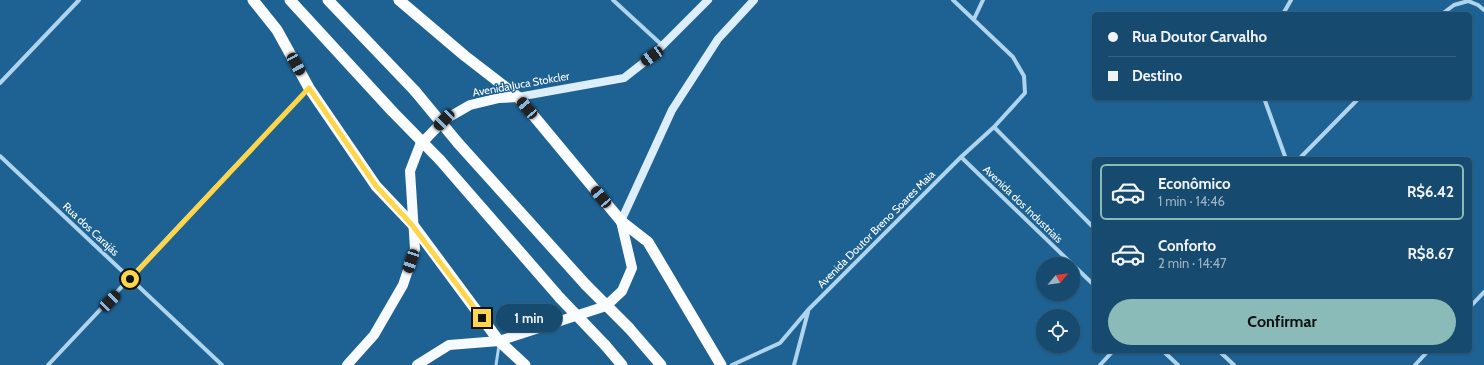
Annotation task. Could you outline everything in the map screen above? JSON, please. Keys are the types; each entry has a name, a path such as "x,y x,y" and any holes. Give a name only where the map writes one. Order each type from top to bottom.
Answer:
{"highway":[{"path":"254,0 277,30 309,88 376,186 412,225 499,341 525,365"},
{"path":"290,0 392,111 440,160 560,298 622,365"},
{"path":"328,0 415,91 458,143 586,285 630,328 662,365"},
{"path":"399,0 465,56 518,97 621,221 648,242 721,365"}],"main road":[{"name":"Avenida Juca Stokcler","path":"353,363 374,335 403,285 415,249 412,225 410,171 420,145 444,120 470,105 499,98 518,97 624,78 663,46 708,0"},
{"path":"417,365 449,345 499,341 606,306 622,291 632,268 621,221 672,110 718,40 754,0"}],"street":[{"path":"0,83 79,0"},
{"path":"613,0 663,46"},
{"path":"953,0 974,19 983,0"},
{"path":"1284,12 1291,0"},
{"path":"1445,12 1454,6 1468,1 1478,5 1484,10"},
{"name":"Avenida Doutor Breno Soares Maia","path":"732,365 780,343 808,310 994,126 1025,93 1024,76 1013,57 974,19"},
{"path":"48,365 309,88"},
{"path":"1265,100 1285,157"},
{"path":"1301,157 1357,100"},
{"path":"994,126 1092,226"},
{"name":"Rua dos Carajás","path":"0,156 222,365"},
{"name":"Avenida dos Industriais","path":"961,157 1066,257"},
{"name":"Avenida dos Industriais","path":"1080,271 1092,283"},
{"path":"1472,305 1484,292"},
{"path":"794,365 808,310"},
{"path":"1100,365 1111,353"},
{"path":"1165,353 1178,365"},
{"path":"1221,353 1234,365"},
{"path":"1415,365 1426,353"}],"lane":[{"path":"496,365 499,341"}],"route":[{"path":"130,279 309,88 376,186 412,225 482,318"}]}
